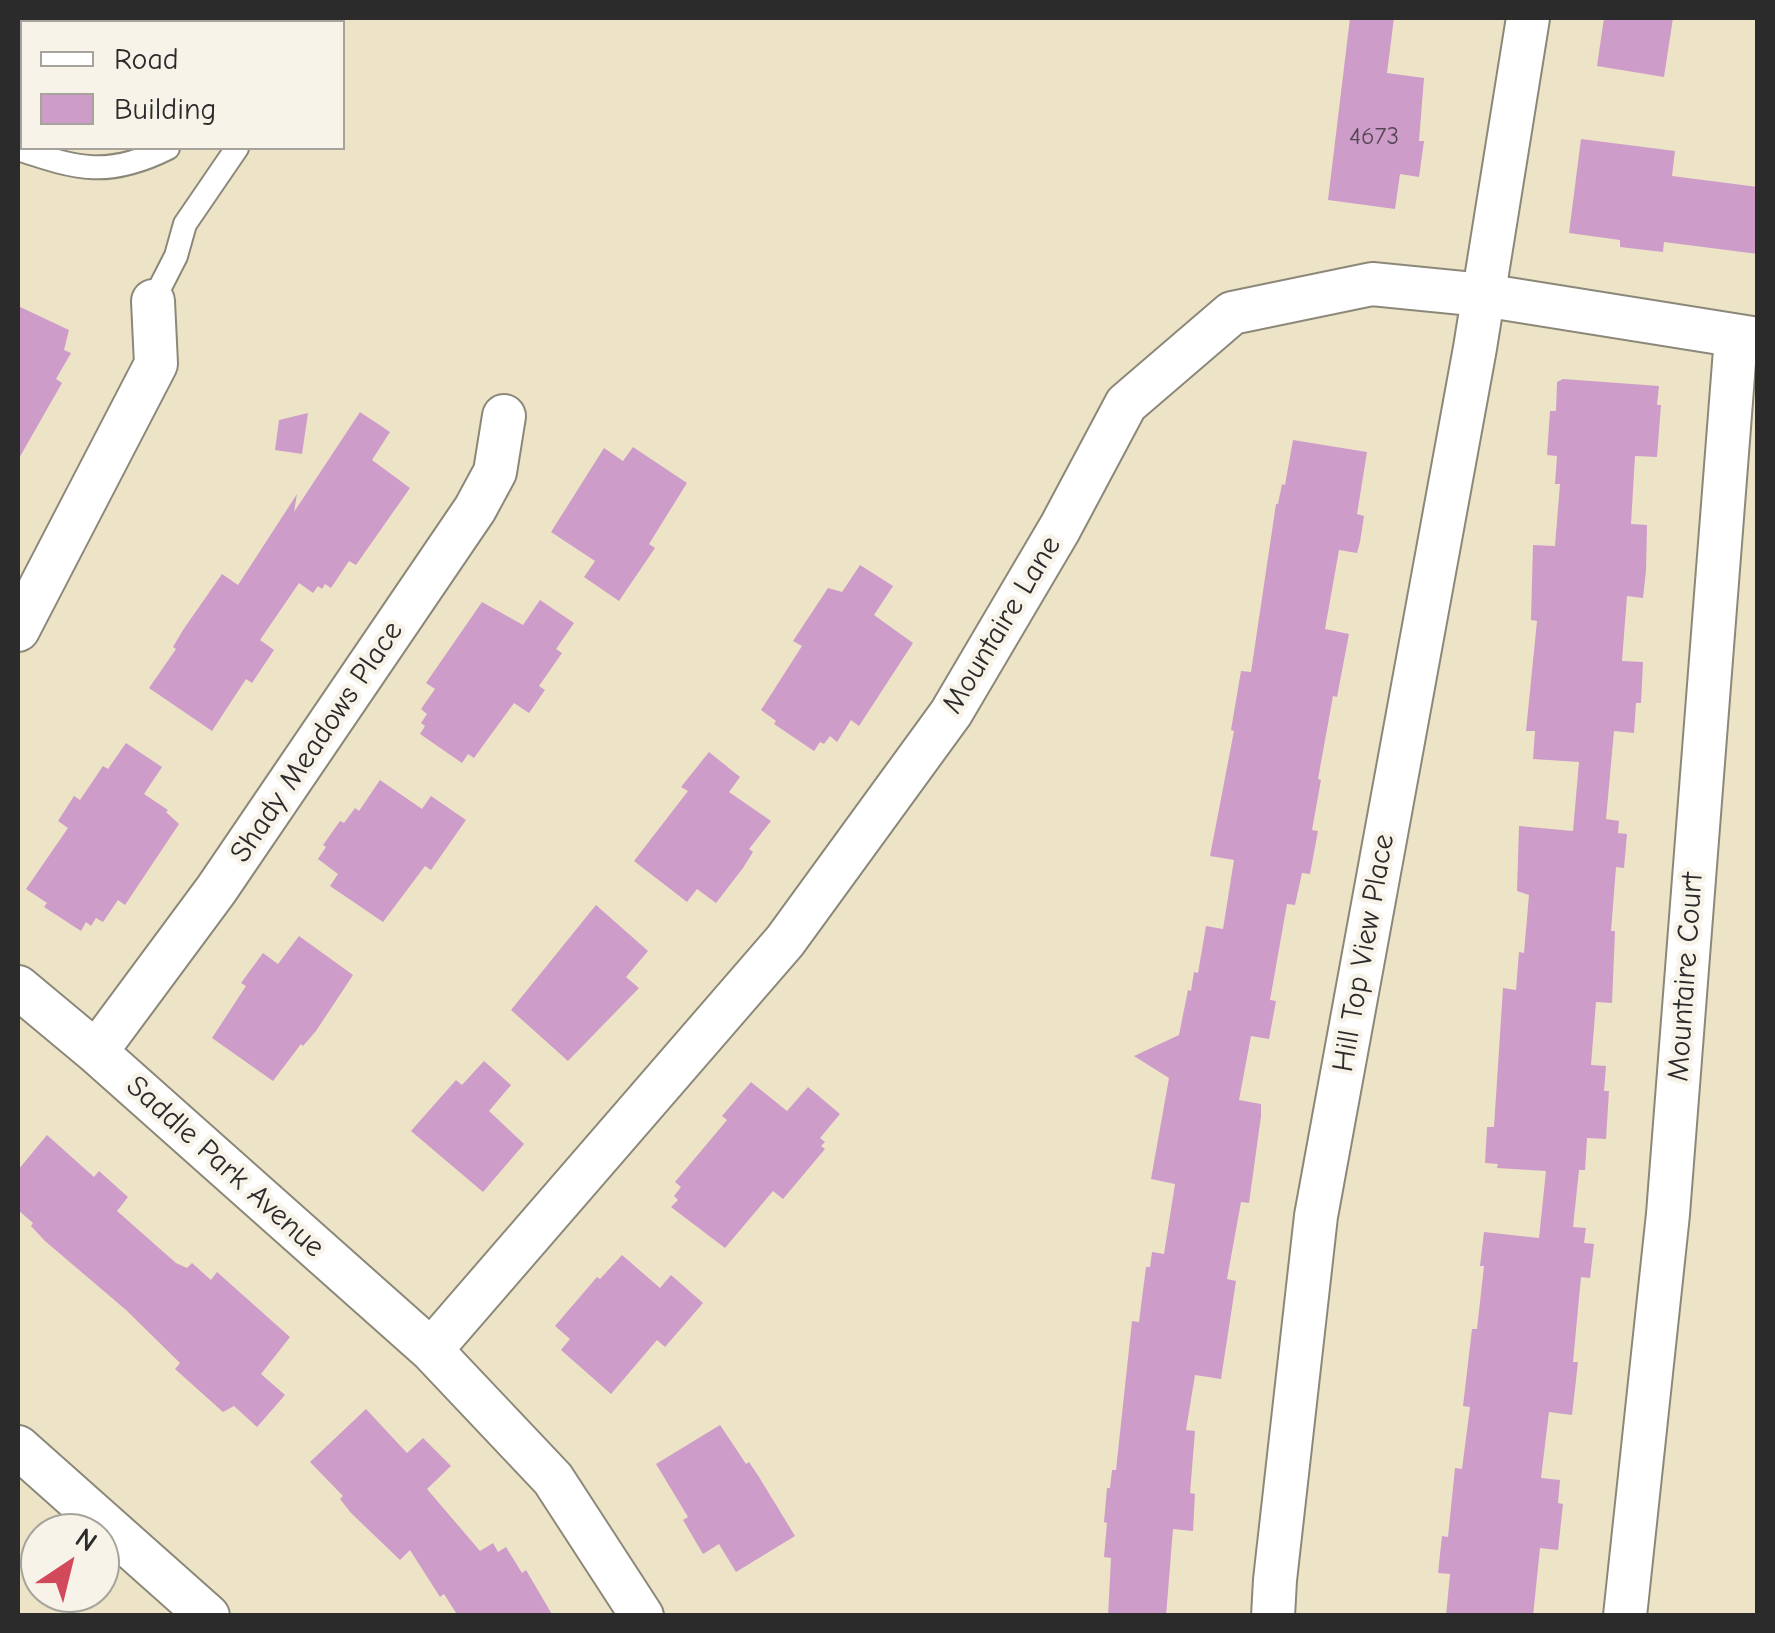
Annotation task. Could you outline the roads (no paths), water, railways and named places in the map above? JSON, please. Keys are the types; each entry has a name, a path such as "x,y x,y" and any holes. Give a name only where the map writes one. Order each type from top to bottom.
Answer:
{"street":[{"name":"Hill Top View Place","path":"1274,1616 1316,1216 1484,295 1528,18"},
{"name":"Mountaire Lane","path":"431,1350 785,940 951,713 1060,528 1126,404 1232,313 1372,284 1484,295 1746,338"},
{"path":"18,630 156,364 153,301"},
{"name":"Mountaire Court","path":"1625,1616 1668,1214 1746,338"},
{"name":"Shady Meadows Place","path":"96,1052 216,890 476,509 495,472 504,416"},
{"name":"Saddle Park Avenue","path":"18,986 431,1350 552,1478 642,1616"},
{"path":"18,1447 208,1616"}],"lane":[{"path":"25,150 96,170 139,163 164,150"},
{"path":"153,301 176,256 185,224 236,150"}]}
